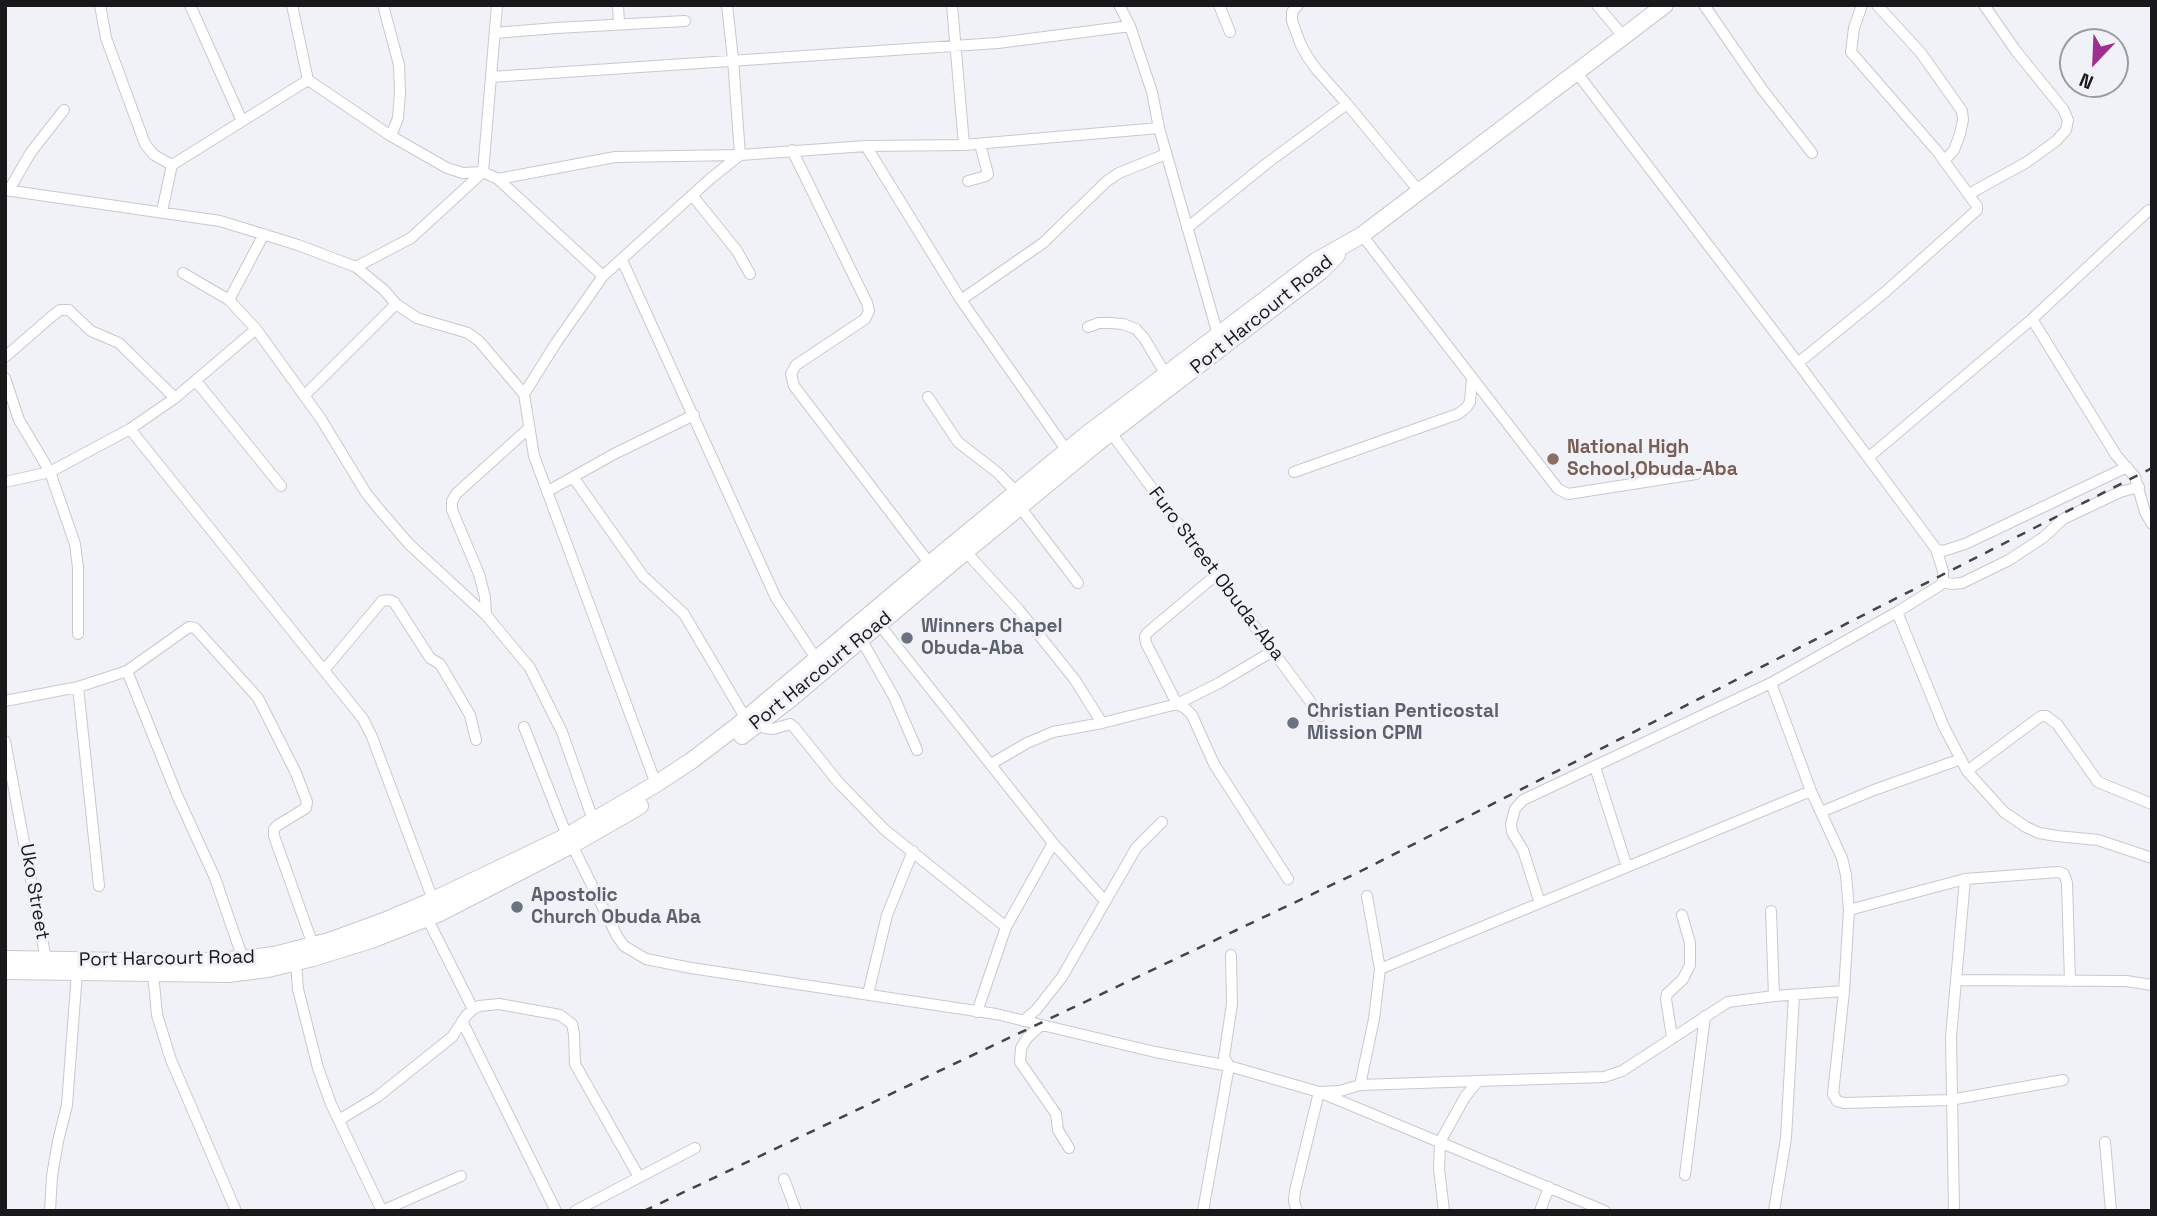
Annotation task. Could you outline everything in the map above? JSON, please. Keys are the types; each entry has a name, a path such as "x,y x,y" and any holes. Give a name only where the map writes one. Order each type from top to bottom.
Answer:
{"highway":[{"path":"1346,246 1665,5"},
{"name":"Port Harcourt Road","path":"5,959 189,962 243,960 313,945 367,928 570,840 593,820 624,809 656,784 753,721 861,639 965,551 1067,451 1316,261 1346,246"},
{"name":"Port Harcourt Road","path":"5,971 228,974 268,970 360,944 427,918 498,884 624,809 696,771 817,660 930,564 1111,433 1321,271 1346,246"}],"street":[{"path":"100,5 106,38 145,144 154,155 172,165"},
{"path":"190,5 242,121"},
{"path":"292,5 309,80 391,136 447,168 463,173 483,172 498,179 603,276"},
{"path":"383,5 399,65 398,118 391,136"},
{"path":"356,267 411,237 483,172 497,5"},
{"path":"618,5 619,24"},
{"path":"727,5 740,155"},
{"path":"952,5 964,145"},
{"path":"1119,5 1130,26 1152,92 1166,154 1218,335"},
{"path":"1219,5 1230,32"},
{"path":"1298,5 1292,12 1292,21 1301,45 1317,70 1419,191"},
{"path":"1597,5 1623,36"},
{"path":"1704,5 1762,89 1812,152"},
{"path":"1798,363 1884,293 1977,210 1969,194 1944,161 1850,52 1862,5"},
{"path":"1877,5 1921,53 1962,111 1964,120 1960,134 1954,150 1944,161"},
{"path":"1969,194 2027,162 2056,141 2066,130 2068,120 1984,5"},
{"path":"495,33 685,21"},
{"path":"491,77 998,43 1130,26"},
{"path":"1577,73 1936,549 1943,571 1943,582"},
{"path":"162,211 172,165 309,80"},
{"path":"1187,228 1266,163 1347,104"},
{"path":"64,110 31,152 7,190 162,211 220,221 264,234 356,267 384,290 396,304 425,322 474,336 524,394 534,456 656,784"},
{"path":"498,179 615,157 740,155 866,146 964,145 1159,128"},
{"path":"968,181 988,174 980,144"},
{"path":"866,146 961,300 1067,451"},
{"path":"792,150 869,311 865,319 796,365 791,374 794,386 930,564"},
{"path":"961,300 1043,243 1107,181 1119,173 1166,154"},
{"path":"524,394 603,276 740,155"},
{"path":"692,195 737,251 750,274"},
{"path":"1869,457 2032,319 2149,210"},
{"path":"229,300 264,234"},
{"path":"1362,235 1558,489 1567,494 1696,474"},
{"path":"622,260 776,598 817,660"},
{"path":"183,273 229,300 256,329 378,508 418,553 486,615 530,668 562,732 593,820"},
{"path":"304,396 396,304"},
{"path":"5,357 60,310 69,310 90,331 119,343 175,398"},
{"path":"2032,319 2116,455 2135,477 2144,512 2152,524"},
{"path":"1088,327 1110,323 1136,329 1166,375"},
{"path":"5,482 50,472 130,429 175,398 256,329"},
{"path":"5,378 19,420 50,472 75,544 78,568 78,634"},
{"path":"1294,472 1458,414 1470,402 1472,378"},
{"path":"196,380 281,486"},
{"path":"928,397 958,442 998,473 1078,583"},
{"path":"548,491 614,454 694,415"},
{"path":"486,615 479,574 452,510 452,501 457,493 528,428"},
{"path":"130,429 352,704 372,737 433,900"},
{"name":"Furo Street Obuda-Aba","path":"1111,433 1321,716"},
{"path":"1936,549 1942,551 1965,544 2127,467"},
{"path":"573,477 643,576 684,614 753,721 765,728 790,724 794,727 839,783 885,830 1006,927"},
{"path":"1540,903 1523,850 1512,832 1515,809 1523,800 1770,683 1897,612 1943,582 1962,583 2009,560 2044,537 2063,519 2120,492 2139,487"},
{"path":"965,551 1019,610 1075,680 1102,723"},
{"path":"1216,575 1145,637 1177,704 1192,715 1214,764 1287,879"},
{"path":"325,669 382,601 394,602 430,658 440,664 470,715 476,740"},
{"path":"1897,612 1944,727 1967,771 2004,812 2039,833 2098,840 2152,858"},
{"path":"879,624 1054,843 1105,901"},
{"path":"5,701 78,687 127,671 189,627 198,630 258,698 296,773 307,802 306,808 274,829 274,836 313,945"},
{"path":"861,639 894,697 917,750"},
{"path":"990,764 1046,734 1177,704 1273,652"},
{"path":"127,671 177,795 215,878 243,960"},
{"path":"1770,683 1811,791 1842,858 1846,875 1849,910 1833,1094 1837,1101 1950,1100 2063,1080"},
{"path":"78,687 99,886"},
{"path":"1967,771 2040,716 2046,716 2057,724 2098,782 2152,804"},
{"path":"524,727 570,840 617,936 624,946 646,959 977,1012 1229,1066 1319,1092 1605,1211"},
{"name":"Uko Street","path":"5,741 46,960"},
{"path":"1822,812 1961,759"},
{"path":"1595,767 1628,867"},
{"path":"1380,969 1811,791"},
{"path":"1023,1021 1036,1010 1062,977 1136,848 1162,822"},
{"path":"977,1012 1006,927 1054,843"},
{"path":"868,994 887,915 913,852"},
{"path":"1849,910 1965,879 2059,872 2064,874 2067,883 2070,981"},
{"path":"1954,1211 1951,1037 1965,879"},
{"path":"1360,1085 1374,1019 1380,969 1367,896"},
{"path":"1771,911 1774,996"},
{"path":"1672,1037 1667,994 1683,979 1690,965 1690,943 1682,915"},
{"path":"427,918 473,1009"},
{"path":"1203,1211 1229,1066 1224,1057 1232,1004 1231,955"},
{"path":"296,963 299,989 318,1068 382,1211 461,1176"},
{"path":"50,1211 52,1176 67,1105 76,972"},
{"path":"153,973 157,1015 171,1060 236,1211"},
{"path":"1956,980 2126,981 2152,985"},
{"path":"1319,1092 1360,1085 1604,1077 1622,1071 1728,1002 1844,991"},
{"path":"1774,1211 1786,1138 1794,995"},
{"path":"339,1120 377,1097 452,1037 462,1021 479,1006 499,1004 560,1015 572,1024 575,1064 639,1177"},
{"path":"1685,1175 1705,1016"},
{"path":"462,1021 556,1211"},
{"path":"1041,1025 1021,1048 1020,1062 1056,1115 1058,1130 1069,1148"},
{"path":"1444,1211 1439,1169 1440,1142 1465,1097 1478,1081"},
{"path":"1297,1211 1295,1191 1319,1092"},
{"path":"2105,1142 2111,1211"},
{"path":"575,1211 695,1148"},
{"path":"784,1180 796,1211"},
{"path":"1540,1211 1549,1187"}],"railway":[{"path":"644,1211 1361,871 2152,468"}],"place":[{"name":"National High School,Obuda-Aba","path":"1553,459"},
{"name":"Winners Chapel Obuda-Aba","path":"907,638"},
{"name":"Christian Penticostal Mission CPM","path":"1293,723"},
{"name":"Apostolic Church Obuda Aba","path":"517,907"}]}
